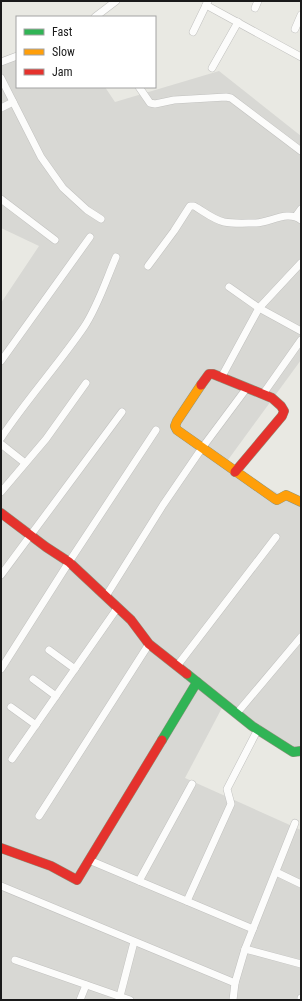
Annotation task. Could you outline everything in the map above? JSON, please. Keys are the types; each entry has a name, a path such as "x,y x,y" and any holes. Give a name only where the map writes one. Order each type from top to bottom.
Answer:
{"street":[{"path":"96,16 116,1"},
{"path":"193,32 207,3 301,57"},
{"path":"295,29 301,15"},
{"path":"212,68 238,22"},
{"path":"1,62 16,56"},
{"path":"1,78 41,157 63,188 87,210 100,219"},
{"path":"140,88 150,103 155,104 174,100 226,96 231,98 301,151"},
{"path":"1,108 13,102"},
{"path":"1,199 55,240"},
{"path":"148,266 174,231 190,206 194,206 226,223 256,223 290,216 298,218 301,209"},
{"path":"1,361 90,237"},
{"path":"1,438 17,414 84,326 116,257"},
{"path":"221,378 259,308 301,264"},
{"path":"229,287 259,308 301,331"},
{"path":"263,394 301,340"},
{"path":"235,472 282,416 284,411 281,406 263,394 246,389 213,374 209,374 206,376 177,421 175,426 177,430 235,472 275,499 277,500 283,494 286,494 301,502"},
{"path":"1,492 46,439 86,383"},
{"path":"106,596 202,448 246,389"},
{"path":"1,575 122,412"},
{"path":"1,669 156,430"},
{"path":"1,444 25,463"},
{"path":"1,513 69,562 131,620 149,644 238,713 252,726 293,752 301,751"},
{"path":"177,666 276,537"},
{"path":"12,759 118,608"},
{"path":"238,713 301,637"},
{"path":"39,816 149,644"},
{"path":"49,650 75,669"},
{"path":"32,679 56,696"},
{"path":"1,848 51,866 77,880 197,682"},
{"path":"11,706 36,725"},
{"path":"187,901 231,804 227,789 258,729"},
{"path":"139,881 192,784"},
{"path":"233,1000 235,983 245,949 295,822"},
{"path":"89,860 253,929"},
{"path":"276,872 301,884"},
{"path":"1,886 235,983"},
{"path":"119,998 134,942"},
{"path":"245,949 301,964"},
{"path":"15,960 119,998 130,1000"},
{"path":"80,1000 86,985"}],"shaded area":[{"path":"16,59 16,88 106,88 115,102 219,71 301,136 301,360 225,464 301,506 301,747 298,752 224,704 185,778 301,830 301,1000 1,1000 1,303 39,246 1,228 1,62"}],"traffic: fast":[{"path":"187,674 252,726 293,752 301,751"},
{"path":"162,740 197,682"}],"traffic: slow":[{"path":"201,385 177,421 175,426 177,430 275,499 277,500 286,495 301,502"}],"traffic: jam":[{"path":"201,385 209,374 213,374 272,398 284,411 282,416 235,472"},
{"path":"1,513 46,547 69,562 131,620 149,644 187,674"},
{"path":"1,848 51,866 77,880 162,740"}]}
